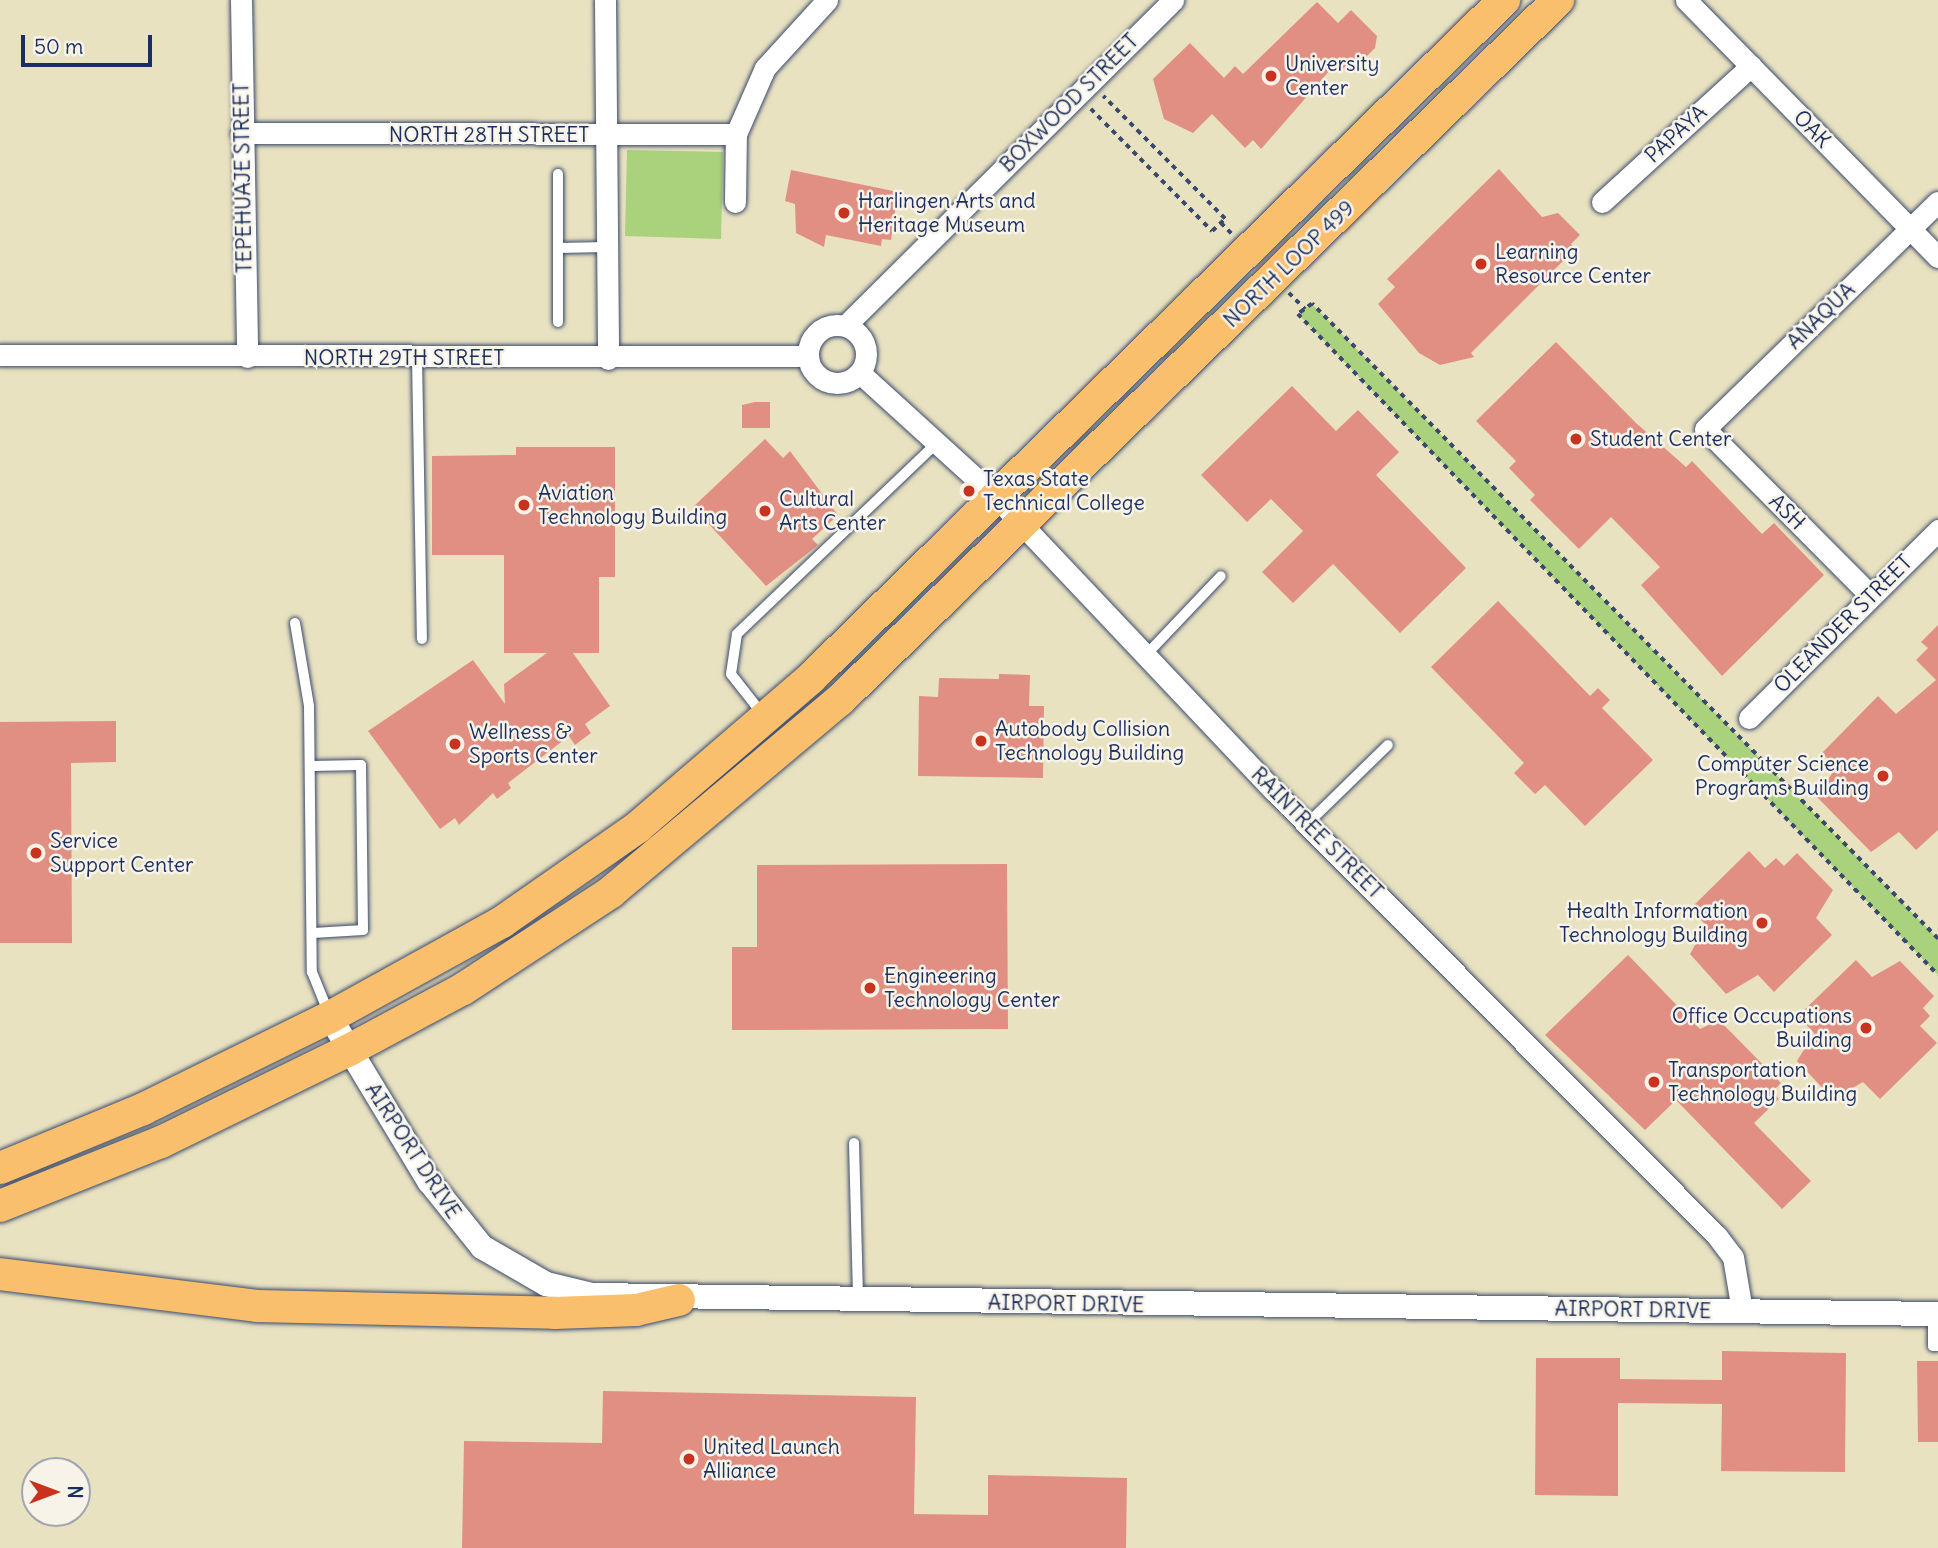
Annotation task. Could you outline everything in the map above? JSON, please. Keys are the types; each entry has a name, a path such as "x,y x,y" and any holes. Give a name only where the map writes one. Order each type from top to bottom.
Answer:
{"main road":[{"name":"NORTH LOOP 499","path":"0,1168 143,1109 330,1017 502,922 638,827 766,718 1504,0"},
{"name":"NORTH LOOP 499","path":"0,1206 161,1142 349,1050 463,989 611,892 712,814 840,700 1558,0"},
{"path":"0,1273 257,1306 555,1313 636,1310 679,1300"}],"street":[{"name":"TEPEHUAJE STREET","path":"241,0 241,133 247,357"},
{"path":"605,0 604,136 608,359"},
{"path":"735,202 736,134 773,54 827,0"},
{"name":"BOXWOOD STREET","path":"846,325 1172,0"},
{"name":"OAK","path":"1686,0 1938,257"},
{"name":"PAPAYA","path":"1602,202 1751,66"},
{"name":"NORTH 28TH STREET","path":"241,133 604,136 736,134"},
{"name":"ANAQUA","path":"1705,429 1938,202"},
{"path":"846,325 865,345 860,373 835,384 811,370 807,356 818,330 846,325"},
{"name":"NORTH 29TH STREET","path":"0,355 608,359 807,356"},
{"name":"RAINTREE STREET","path":"860,373 995,496 1018,525 1307,824 1717,1236 1732,1257 1742,1311"},
{"name":"ASH","path":"1705,429 1870,595"},
{"name":"OLEANDER STREET","path":"1749,718 1938,530"},
{"name":"AIRPORT DRIVE","path":"330,1017 429,1181 482,1247 546,1284 592,1295 679,1300 1935,1314"}],"lane":[{"path":"558,174 558,322"},
{"path":"558,248 606,247"},
{"path":"417,358 422,639"},
{"path":"766,718 731,674 737,634 937,443"},
{"path":"1145,656 1221,576"},
{"path":"295,623 310,766 312,972 330,1017"},
{"path":"1307,824 1388,744"},
{"path":"310,766 361,765 363,930 313,933"},
{"path":"854,1143 858,1301"},
{"path":"1935,1314 1933,1346 1938,1346"}],"path":[{"path":"1084,88 1225,219 1212,231 1084,88"},
{"path":"1938,939 1312,304 1298,314 1938,975"}],"green space":[{"path":"627,150 723,152 721,239 625,236"},
{"path":"1312,304 1938,939 1938,975 1298,314"}],"building":[{"name":"University Center","path":"1317,2 1338,23 1351,10 1377,36 1375,48 1355,68 1345,70 1337,62 1261,149 1253,140 1245,148 1212,114 1193,133 1164,119 1153,79 1190,43 1224,78 1235,66 1243,74"},
{"name":"Learning Resource Center","path":"1499,169 1542,217 1558,213 1580,235 1571,244 1575,249 1471,353 1474,357 1440,365 1419,353 1378,304 1395,287 1387,279"},
{"name":"Harlingen Arts and Heritage Museum","path":"791,170 898,192 891,240 882,239 881,246 826,235 824,247 796,233 795,204 785,201"},
{"path":"1556,342 1636,423 1686,467 1692,461 1762,534 1774,523 1824,575 1722,676 1641,585 1660,567 1611,517 1579,549 1530,500 1535,495 1509,468 1516,461 1476,421"},
{"path":"1292,386 1336,431 1358,410 1399,452 1376,475 1466,568 1400,633 1333,564 1293,603 1262,572 1303,531 1271,499 1247,522 1201,475"},
{"name":"Cultural Arts Center","path":"770,402 770,428 742,428 742,405"},
{"name":"Cultural Arts Center","path":"765,439 783,458 790,451 838,515 812,539 818,545 766,586 693,507"},
{"path":"516,447 615,447 615,577 599,577 599,653 573,653 610,706 585,724 591,733 575,745 569,736 508,783 511,788 497,799 493,793 459,825 455,818 440,829 368,731 473,660 505,704 504,684 547,653 504,653 504,555 432,555 432,456 516,455"},
{"path":"1498,601 1590,696 1598,688 1610,700 1602,708 1653,760 1585,826 1545,785 1535,794 1514,773 1524,763 1431,667"},
{"name":"Computer Science Programs Building","path":"1938,625 1938,830 1916,850 1899,832 1871,852 1817,797 1836,767 1822,753 1878,696 1896,714 1936,680 1916,660 1928,648 1921,642"},
{"name":"Autobody Collision Technology Building","path":"999,674 1030,675 1029,706 1044,706 1043,778 918,776 919,696 938,697 939,678 999,679"},
{"name":"Service Support Center","path":"116,721 116,762 71,763 72,943 0,943 0,722"},
{"name":"Health Information Technology Building","path":"1749,851 1765,868 1776,858 1784,866 1797,853 1833,890 1816,918 1832,935 1774,992 1758,975 1726,994 1690,954 1706,925 1690,909"},
{"name":"Engineering Technology Center","path":"1007,864 1008,1029 732,1030 732,947 757,947 757,865"},
{"name":"Transportation Technology Building","path":"1628,955 1700,1029 1719,1020 1781,1083 1772,1092 1779,1099 1754,1123 1811,1181 1782,1209 1676,1100 1645,1130 1545,1035"},
{"name":"Office Occupations Building","path":"1856,960 1872,977 1900,961 1934,996 1923,1008 1930,1016 1920,1026 1937,1043 1880,1099 1863,1082 1833,1099 1797,1061 1814,1033 1798,1016"},
{"path":"1722,1351 1846,1353 1845,1472 1721,1471 1722,1404 1618,1403 1618,1496 1535,1495 1536,1358 1620,1358 1620,1379 1722,1380"},
{"path":"1917,1361 1938,1361 1938,1442 1918,1442"},
{"name":"United Launch Alliance","path":"603,1391 916,1397 914,1514 988,1515 988,1475 1127,1478 1126,1548 462,1548 464,1441 602,1443"}],"place":[{"name":"University Center","path":"1271,76"},
{"name":"Harlingen Arts and Heritage Museum","path":"844,213"},
{"name":"Learning Resource Center","path":"1481,264"},
{"name":"Student Center","path":"1576,439"},
{"name":"Texas State Technical College","path":"969,491"},
{"name":"Aviation Technology Building","path":"524,505"},
{"name":"Cultural Arts Center","path":"765,511"},
{"name":"Autobody Collision Technology Building","path":"981,741"},
{"name":"Wellness & Sports Center","path":"455,744"},
{"name":"Computer Science Programs Building","path":"1883,776"},
{"name":"Service Support Center","path":"36,853"},
{"name":"Health Information Technology Building","path":"1762,923"},
{"name":"Engineering Technology Center","path":"870,988"},
{"name":"Office Occupations Building","path":"1866,1028"},
{"name":"Transportation Technology Building","path":"1654,1082"},
{"name":"United Launch Alliance","path":"689,1459"}]}
